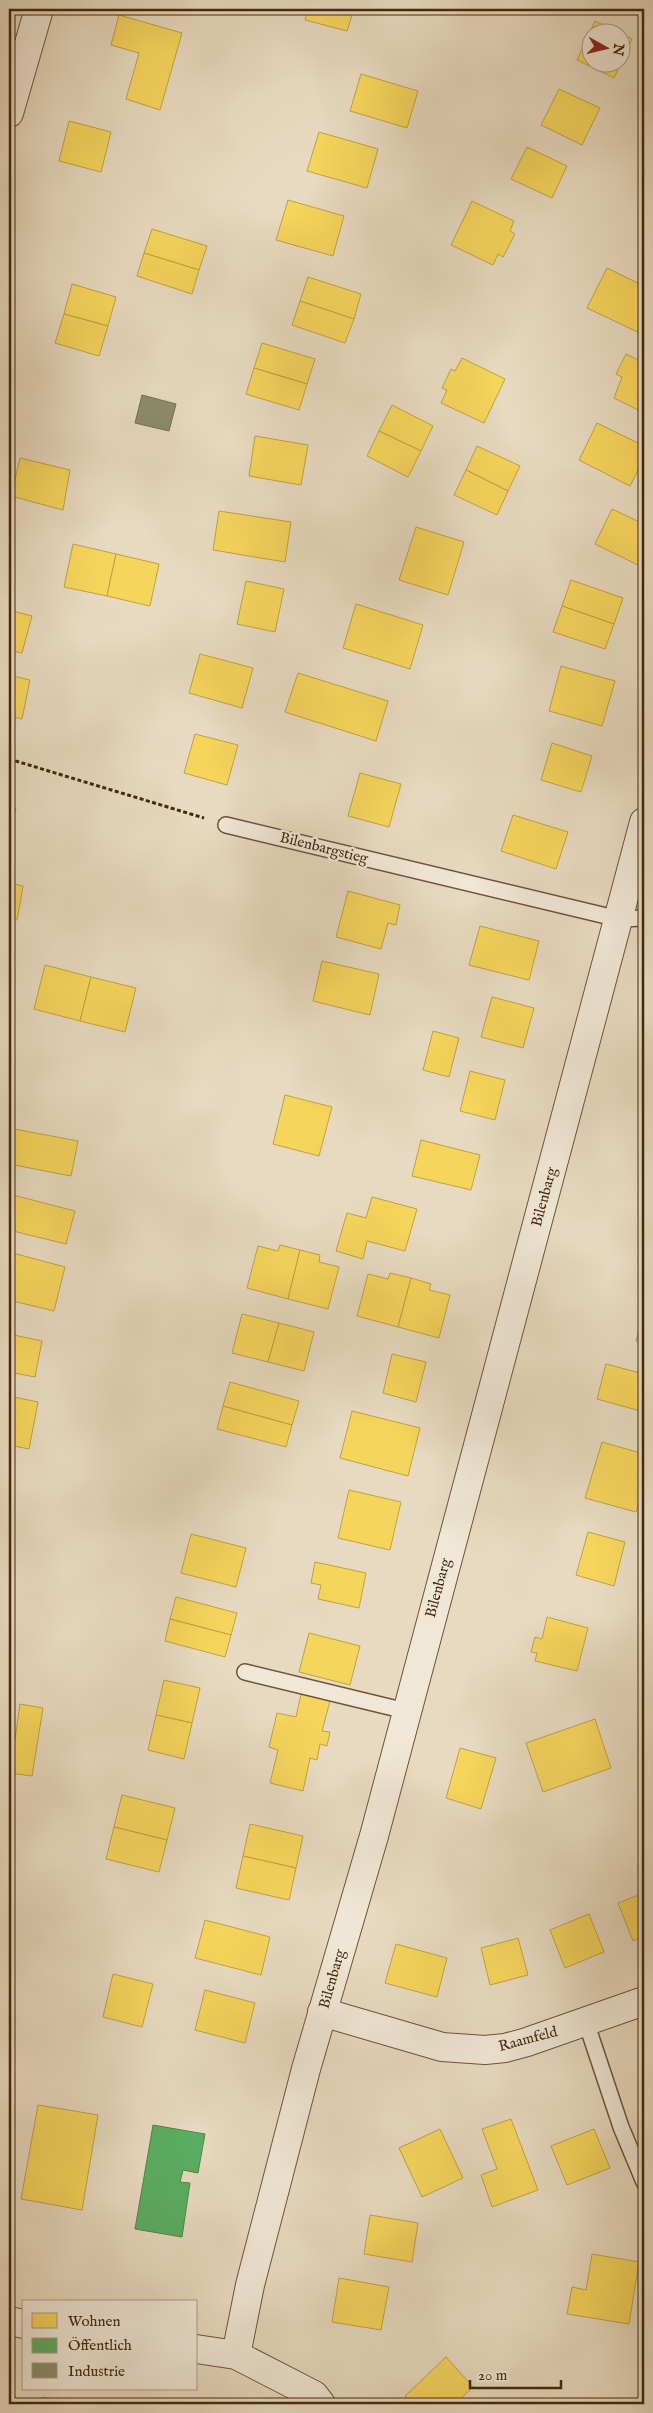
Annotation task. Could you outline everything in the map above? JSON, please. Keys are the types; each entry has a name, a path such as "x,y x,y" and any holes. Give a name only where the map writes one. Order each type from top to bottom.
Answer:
{"street":[{"path":"9,113 38,9"},
{"name":"Bilenbarg","path":"236,2355 250,2285 322,2012 374,1836 406,1711 632,918 644,822"},
{"name":"Raamfeld","path":"322,2012 414,2040 464,2050 505,2048 644,2001"},
{"path":"9,2322 22,2324"},
{"path":"198,2349 236,2355 314,2394 321,2404"}],"lane":[{"name":"Bilenbargstieg","path":"226,825 632,918"},
{"path":"246,1672 406,1711"},
{"path":"586,2022 621,2127 644,2182"}],"path":[{"path":"9,759 226,825"}],"building: Wohnen":[{"path":"308,9 354,9 347,31 305,20"},
{"path":"119,15 182,33 160,110 126,99 139,53 111,45"},
{"path":"602,72 617,72 614,78"},
{"path":"361,74 418,91 407,128 350,111"},
{"path":"559,89 600,108 582,145 541,125"},
{"path":"69,121 111,132 101,172 59,161"},
{"path":"319,132 378,149 367,188 307,171"},
{"path":"527,147 567,166 552,198 511,179"},
{"path":"288,200 344,216 333,256 276,240"},
{"path":"472,201 514,221 510,231 515,234 503,257 498,254 493,265 451,245"},
{"path":"152,229 207,246 199,270 144,253"},
{"path":"144,253 199,270 192,294 137,276"},
{"path":"607,268 644,286 644,335 587,308"},
{"path":"308,277 361,294 354,319 300,301"},
{"path":"72,284 116,297 108,326 64,314"},
{"path":"300,301 354,319 345,343 292,325"},
{"path":"64,314 108,326 99,356 55,343"},
{"path":"262,343 315,359 307,384 254,368"},
{"path":"626,354 644,363 644,413 614,398 622,377 616,374"},
{"path":"462,358 505,379 484,423 441,403 447,390 442,388 451,369 455,371"},
{"path":"254,368 307,384 299,410 246,394"},
{"path":"392,405 433,426 421,451 379,431"},
{"path":"597,423 644,446 644,458 630,486 579,460"},
{"path":"379,431 421,451 408,477 367,456"},
{"path":"255,436 308,445 301,485 249,476"},
{"path":"477,446 520,466 508,491 466,470"},
{"path":"20,458 70,470 63,510 11,496"},
{"path":"466,470 508,491 497,515 454,495"},
{"path":"612,509 644,524 644,568 595,544"},
{"path":"219,511 291,522 285,562 213,550"},
{"path":"416,527 464,542 448,595 399,580"},
{"path":"9,528 14,529 9,556"},
{"path":"73,544 116,554 107,596 64,587"},
{"path":"116,554 159,564 150,606 107,596"},
{"path":"571,580 623,598 614,624 562,606"},
{"path":"246,581 284,589 275,632 237,624"},
{"path":"356,604 423,625 410,669 343,648"},
{"path":"562,606 614,624 605,649 553,632"},
{"path":"9,610 32,616 22,653 9,650"},
{"path":"200,654 253,668 242,708 189,693"},
{"path":"561,666 615,681 602,726 549,711"},
{"path":"298,673 388,701 376,741 285,712"},
{"path":"9,675 30,680 22,719 9,716"},
{"path":"195,734 238,745 227,785 184,773"},
{"path":"552,743 592,756 581,792 541,780"},
{"path":"360,773 401,784 389,827 348,816"},
{"path":"9,806 16,808 10,830 9,830"},
{"path":"513,815 568,832 556,869 501,851"},
{"path":"9,883 23,886 17,920 9,919"},
{"path":"348,891 400,905 396,925 388,923 381,949 336,937"},
{"path":"480,926 539,941 529,980 469,965"},
{"path":"322,961 379,974 370,1015 313,1001"},
{"path":"45,965 91,977 80,1021 34,1009"},
{"path":"91,977 136,988 125,1032 80,1021"},
{"path":"492,997 534,1008 523,1048 481,1037"},
{"path":"433,1031 459,1038 449,1077 423,1070"},
{"path":"470,1071 505,1080 495,1120 460,1111"},
{"path":"285,1095 332,1107 319,1156 273,1144"},
{"path":"9,1128 78,1141 71,1176 9,1164"},
{"path":"421,1140 480,1155 471,1190 412,1176"},
{"path":"13,1195 75,1211 66,1244 9,1230 9,1210"},
{"path":"372,1197 417,1209 405,1251 367,1241 363,1259 336,1251 347,1213 366,1218"},
{"path":"280,1245 300,1250 288,1299 247,1288 258,1246 278,1251"},
{"path":"300,1250 320,1255 319,1262 339,1267 328,1309 288,1299"},
{"path":"9,1252 65,1267 54,1311 9,1300"},
{"path":"390,1273 411,1278 398,1327 357,1316 368,1274 388,1279"},
{"path":"411,1278 431,1284 429,1290 450,1295 439,1338 398,1327"},
{"path":"644,1311 644,1343 636,1341"},
{"path":"242,1314 279,1323 268,1362 232,1353"},
{"path":"279,1323 314,1332 304,1371 268,1362"},
{"path":"9,1334 42,1341 35,1377 9,1372"},
{"path":"392,1354 426,1362 416,1402 383,1393"},
{"path":"606,1364 644,1374 644,1412 597,1399"},
{"path":"230,1382 299,1401 292,1425 223,1406"},
{"path":"9,1396 38,1402 29,1449 9,1445"},
{"path":"223,1406 292,1425 286,1447 217,1429"},
{"path":"352,1411 420,1428 408,1476 340,1458"},
{"path":"602,1442 644,1454 644,1484 636,1512 585,1498"},
{"path":"349,1490 401,1502 390,1550 338,1538"},
{"path":"588,1532 625,1542 614,1586 576,1575"},
{"path":"191,1534 246,1548 236,1587 181,1573"},
{"path":"315,1562 366,1573 359,1608 318,1599 321,1585 311,1583"},
{"path":"176,1597 237,1613 231,1635 170,1619"},
{"path":"547,1617 588,1628 577,1671 535,1661 537,1653 531,1652 535,1637 542,1639"},
{"path":"170,1619 231,1635 225,1657 165,1641"},
{"path":"309,1633 360,1646 350,1685 299,1672"},
{"path":"164,1680 200,1688 192,1723 156,1715"},
{"path":"301,1694 330,1701 322,1731 330,1732 327,1746 320,1744 317,1760 310,1758 303,1791 270,1783 278,1750 269,1747 277,1713 296,1717"},
{"path":"20,1704 43,1708 32,1776 10,1773"},
{"path":"156,1715 192,1723 184,1759 148,1750"},
{"path":"595,1719 611,1768 543,1792 526,1743"},
{"path":"460,1748 496,1758 481,1809 446,1798"},
{"path":"122,1795 175,1808 167,1840 114,1827"},
{"path":"250,1824 303,1836 296,1868 243,1856"},
{"path":"114,1827 167,1840 159,1872 106,1859"},
{"path":"243,1856 296,1868 289,1900 236,1888"},
{"path":"644,1893 644,1936 633,1941 618,1903"},
{"path":"589,1914 604,1952 565,1968 550,1930"},
{"path":"205,1920 270,1937 261,1975 195,1958"},
{"path":"518,1938 528,1975 490,1985 481,1948"},
{"path":"396,1944 447,1958 437,1997 385,1983"},
{"path":"113,1974 153,1984 142,2027 103,2017"},
{"path":"205,1990 255,2003 245,2043 195,2030"},
{"path":"38,2105 98,2115 82,2210 21,2199"},
{"path":"644,2115 644,2131 639,2117"},
{"path":"511,2119 538,2190 492,2207 481,2175 497,2169 482,2129"},
{"path":"440,2129 463,2178 422,2197 399,2148"},
{"path":"594,2129 610,2168 567,2185 551,2146"},
{"path":"370,2215 418,2223 412,2262 364,2254"},
{"path":"592,2254 639,2262 629,2324 567,2314 572,2287 586,2290"},
{"path":"339,2278 389,2287 381,2330 332,2322"},
{"path":"446,2357 473,2387 455,2404 412,2404 405,2396"},
{"path":"42,2397 82,2404 41,2404"}],"building: Öffentlich":[{"path":"153,2125 205,2134 198,2173 183,2170 180,2182 190,2183 182,2237 135,2229"}],"building: Industrie":[{"path":"142,395 176,404 169,431 135,423"}]}
